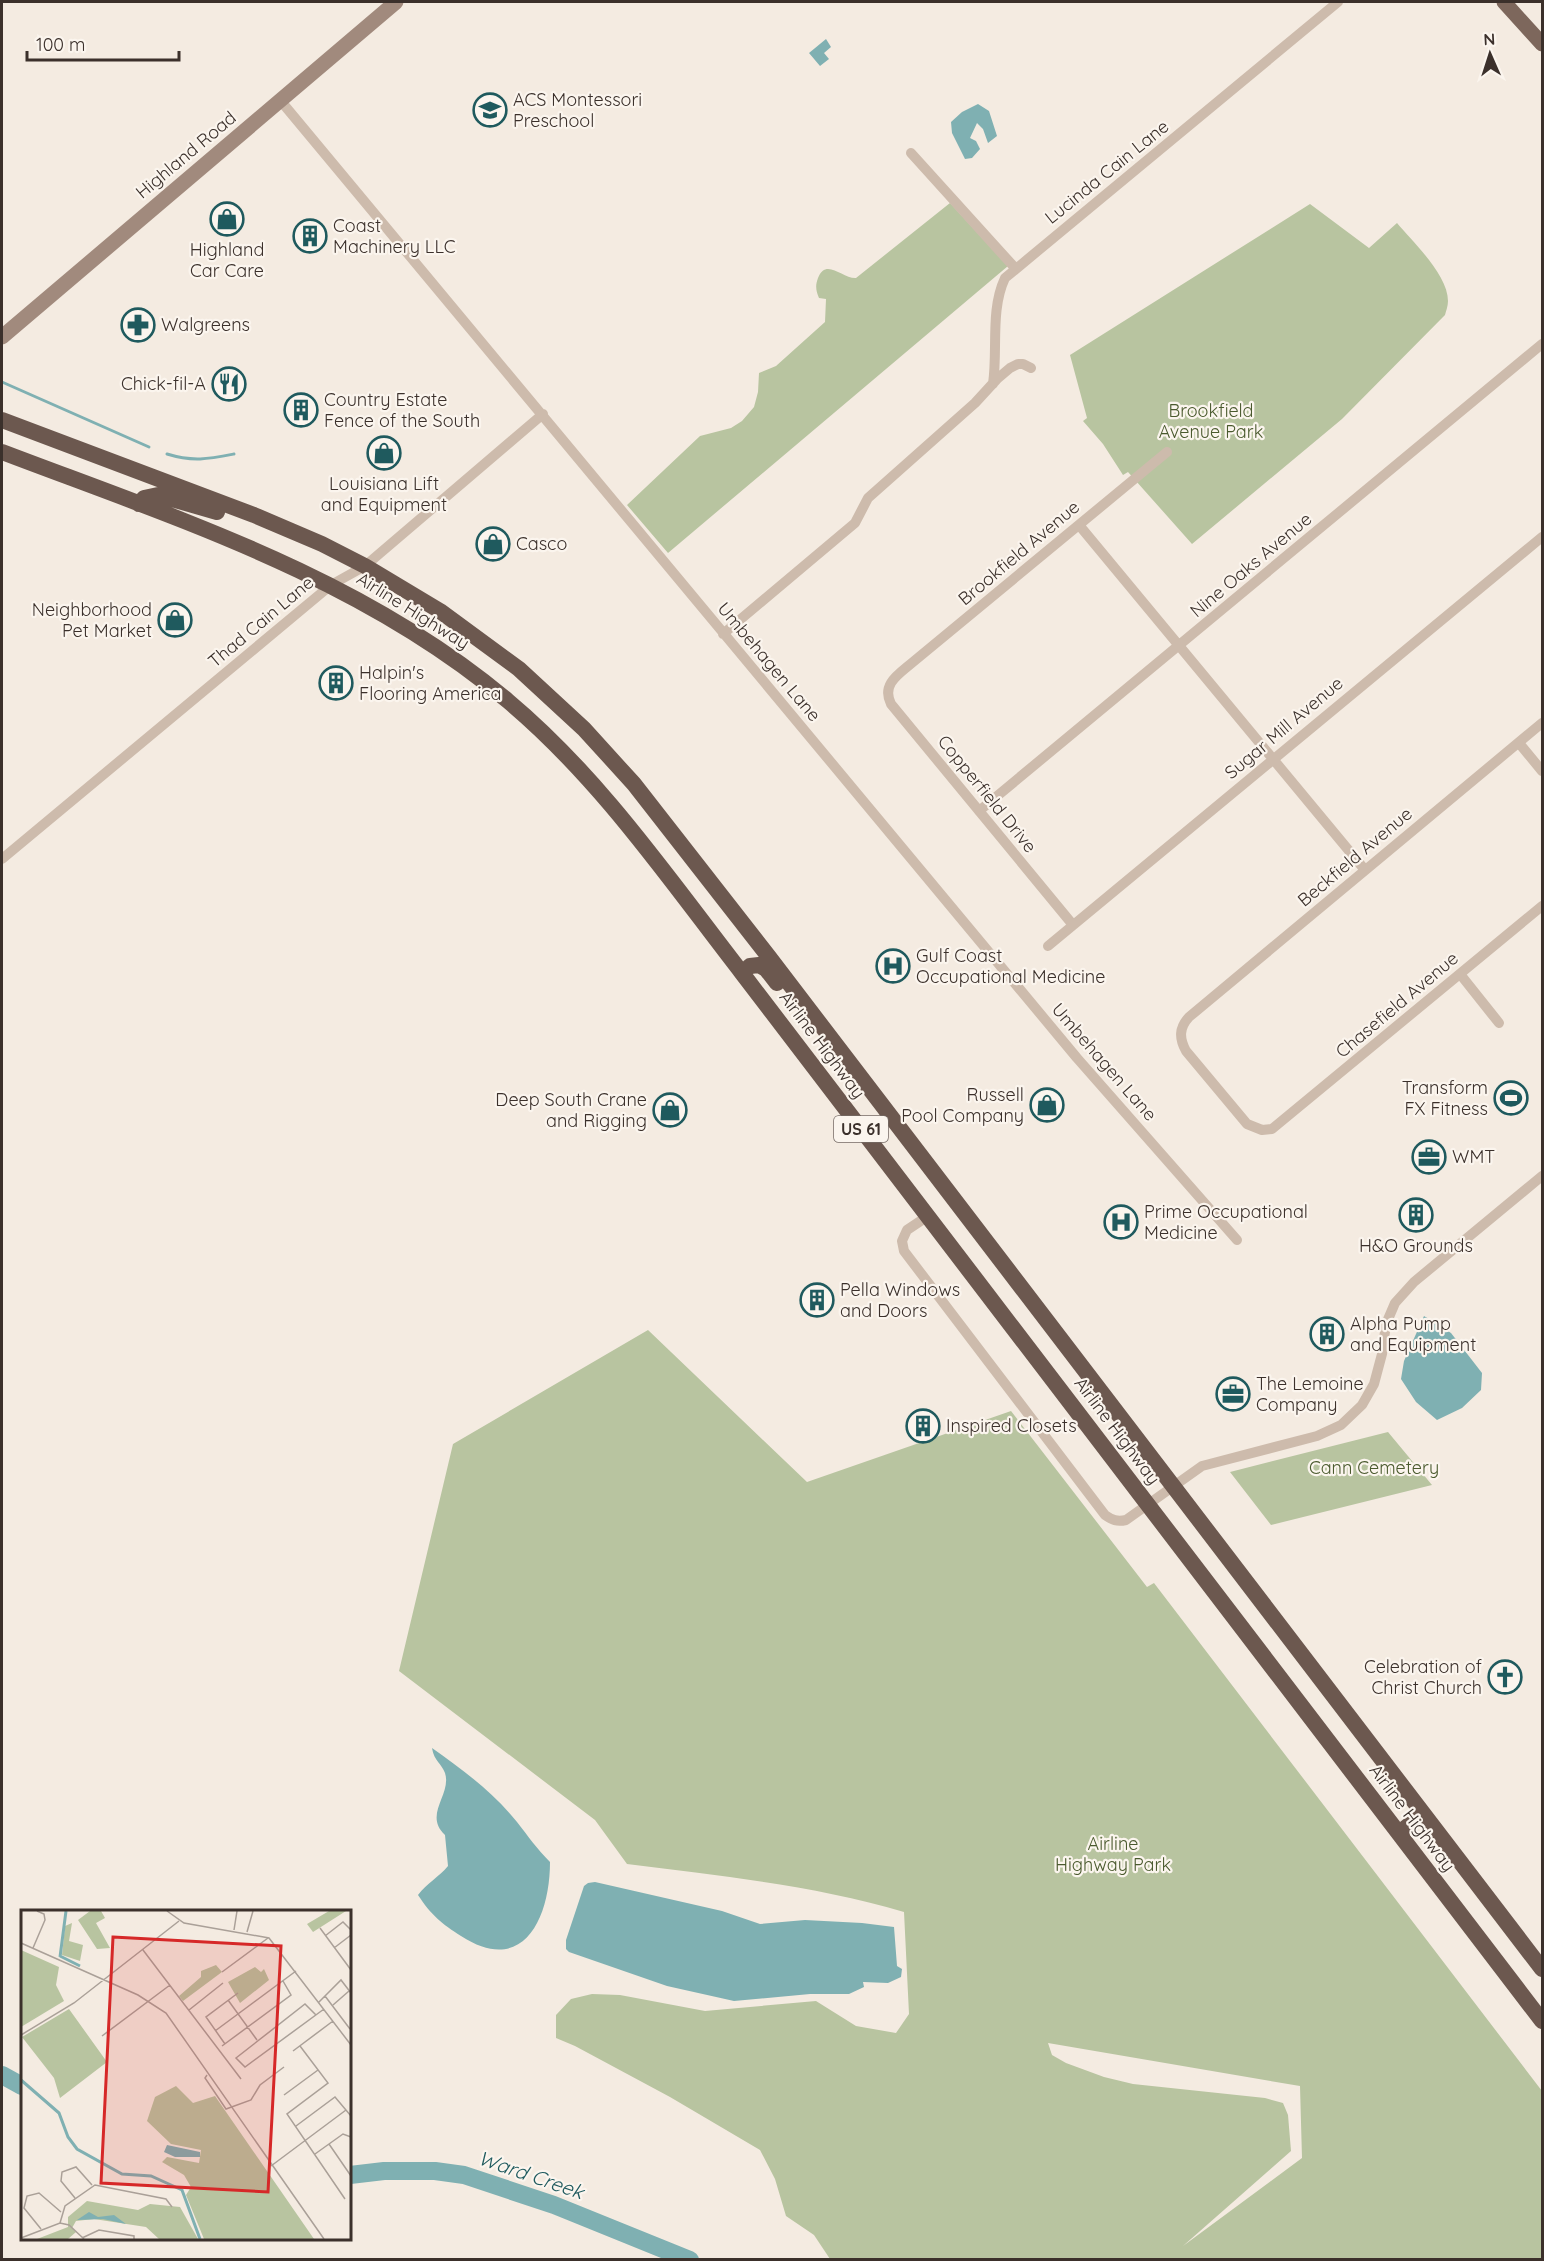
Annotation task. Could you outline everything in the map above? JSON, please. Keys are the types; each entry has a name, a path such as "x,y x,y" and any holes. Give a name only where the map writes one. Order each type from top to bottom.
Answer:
{"highway":[{"path":"2,414 32,432"},
{"name":"Airline Highway","path":"2,420 254,515 322,544 365,566 440,611 519,669 584,729 634,784 769,957 1542,1969"},
{"name":"Airline Highway","path":"2,452 236,542 332,585 395,620 449,654 524,716 562,752 611,804 742,973 1542,2021"},
{"path":"139,504 144,498 158,495 322,544"},
{"path":"742,973 755,964 766,969 853,1082 902,1133"},
{"path":"1399,1833 1423,1814"}],"main road":[{"name":"Highland Road","path":"2,337 396,2"},
{"path":"1504,2 1542,44"}],"street":[{"name":"Lucinda Cain Lane","path":"993,384 998,297 1005,278 1338,2"},
{"name":"Umbehagen Lane","path":"280,100 1077,1058 1237,1240"},
{"path":"911,153 1015,268"},
{"name":"Nine Oaks Avenue","path":"980,811 1542,344"},
{"path":"723,634 855,523 868,498 975,403 1010,368 1023,364 1031,368"},
{"name":"Thad Cain Lane","path":"2,859 332,585 365,566 543,414"},
{"name":"Brookfield Avenue","path":"892,680 1167,452"},
{"path":"1079,525 1365,870"},
{"name":"Sugar Mill Avenue","path":"1048,946 1542,537"},
{"name":"Copperfield Drive","path":"892,680 888,698 891,704 1073,926"},
{"name":"Beckfield Avenue","path":"1272,1129 1259,1130 1247,1124 1186,1051 1180,1034 1182,1024 1542,723"},
{"path":"1519,743 1542,771"},
{"name":"Chasefield Avenue","path":"1272,1129 1542,906"},
{"path":"1460,974 1499,1023"},
{"path":"928,1216 908,1230 902,1241 904,1251 1088,1494 1105,1515 1111,1520 1119,1521 1126,1520 1202,1466 1317,1436 1341,1425 1362,1405 1374,1384 1382,1354 1386,1324 1395,1303 1414,1282 1542,1176"}],"green space":[{"path":"950,203 1008,266 668,553 627,505 700,436 731,428 742,421 754,407 759,373 776,366 825,322 826,299 819,298 816,288 821,272 830,269 856,278"},
{"name":"Brookfield Avenue Park","path":"1310,204 1369,248 1397,223 1428,259 1442,281 1448,301 1445,315 1342,419 1192,544 1128,472 1123,475 1103,444 1083,421 1087,418 1070,355"},
{"name":"Airline Highway Park","path":"648,1330 807,1482 1011,1411 1147,1587 1154,1583 1542,2091 1542,2259 830,2259 814,2235 786,2216 775,2179 760,2150 670,2097 556,2038 556,2015 571,1999 592,1994 620,1995 705,2011 816,2001 856,2026 896,2033 909,2014 904,1912 801,1888 627,1864 595,1820 399,1671 453,1444","holes":["1048,2043 1300,2086 1302,2158 1183,2246 1291,2151 1288,2115 1283,2103 1265,2098 1133,2084 1104,2077 1066,2063 1052,2055"]},
{"name":"Cann Cemetery","path":"1388,1432 1432,1485 1271,1525 1230,1472"}],"water":[{"path":"826,39 831,47 824,53 829,59 820,66 809,53"},
{"path":"978,104 989,111 997,136 988,143 983,129 977,123 970,138 976,141 980,149 972,158 965,159 952,133 951,122 962,112"},
{"path":"1424,1316 1451,1333 1482,1373 1481,1390 1462,1408 1437,1420 1416,1402 1401,1379 1404,1361"},
{"path":"432,1748 488,1791 508,1811 550,1862 545,1903 529,1935 517,1945 501,1949 483,1947 461,1936 437,1919 418,1895 448,1866 445,1835 437,1820 437,1812 445,1789 445,1773 434,1756"},
{"path":"595,1882 722,1911 760,1924 805,1920 894,1927 897,1966 902,1969 901,1977 888,1983 863,1982 864,1987 849,1994 810,1994 734,2001 667,1986 566,1949 566,1940 584,1886"}],"waterway":[{"path":"2,382 149,447"},
{"path":"167,454 200,459 234,454"},
{"name":"Ward Creek","path":"2,2075 21,2085"},
{"name":"Ward Creek","path":"351,2175 384,2171 435,2171 464,2175 554,2205 690,2260"}],"place":[{"name":"ACS Montessori Preschool","path":"490,110"},
{"name":"Highland Car Care","path":"227,219"},
{"name":"Coast Machinery LLC","path":"310,236"},
{"name":"Walgreens","path":"138,325"},
{"name":"Chick-fil-A","path":"229,384"},
{"name":"Country Estate Fence of the South","path":"301,410"},
{"name":"Louisiana Lift and Equipment","path":"384,453"},
{"name":"Casco","path":"493,544"},
{"name":"Neighborhood Pet Market","path":"175,620"},
{"name":"Halpin's Flooring America","path":"336,683"},
{"name":"Gulf Coast Occupational Medicine","path":"893,966"},
{"name":"Transform FX Fitness","path":"1511,1098"},
{"name":"Russell Pool Company","path":"1047,1105"},
{"name":"Deep South Crane and Rigging","path":"670,1110"},
{"name":"WMT","path":"1429,1157"},
{"name":"H&O Grounds","path":"1416,1215"},
{"name":"Prime Occupational Medicine","path":"1121,1222"},
{"name":"Pella Windows and Doors","path":"817,1300"},
{"name":"Alpha Pump and Equipment","path":"1327,1334"},
{"name":"The Lemoine Company","path":"1233,1394"},
{"name":"Inspired Closets","path":"923,1426"},
{"name":"Celebration of Christ Church","path":"1505,1677"}]}
